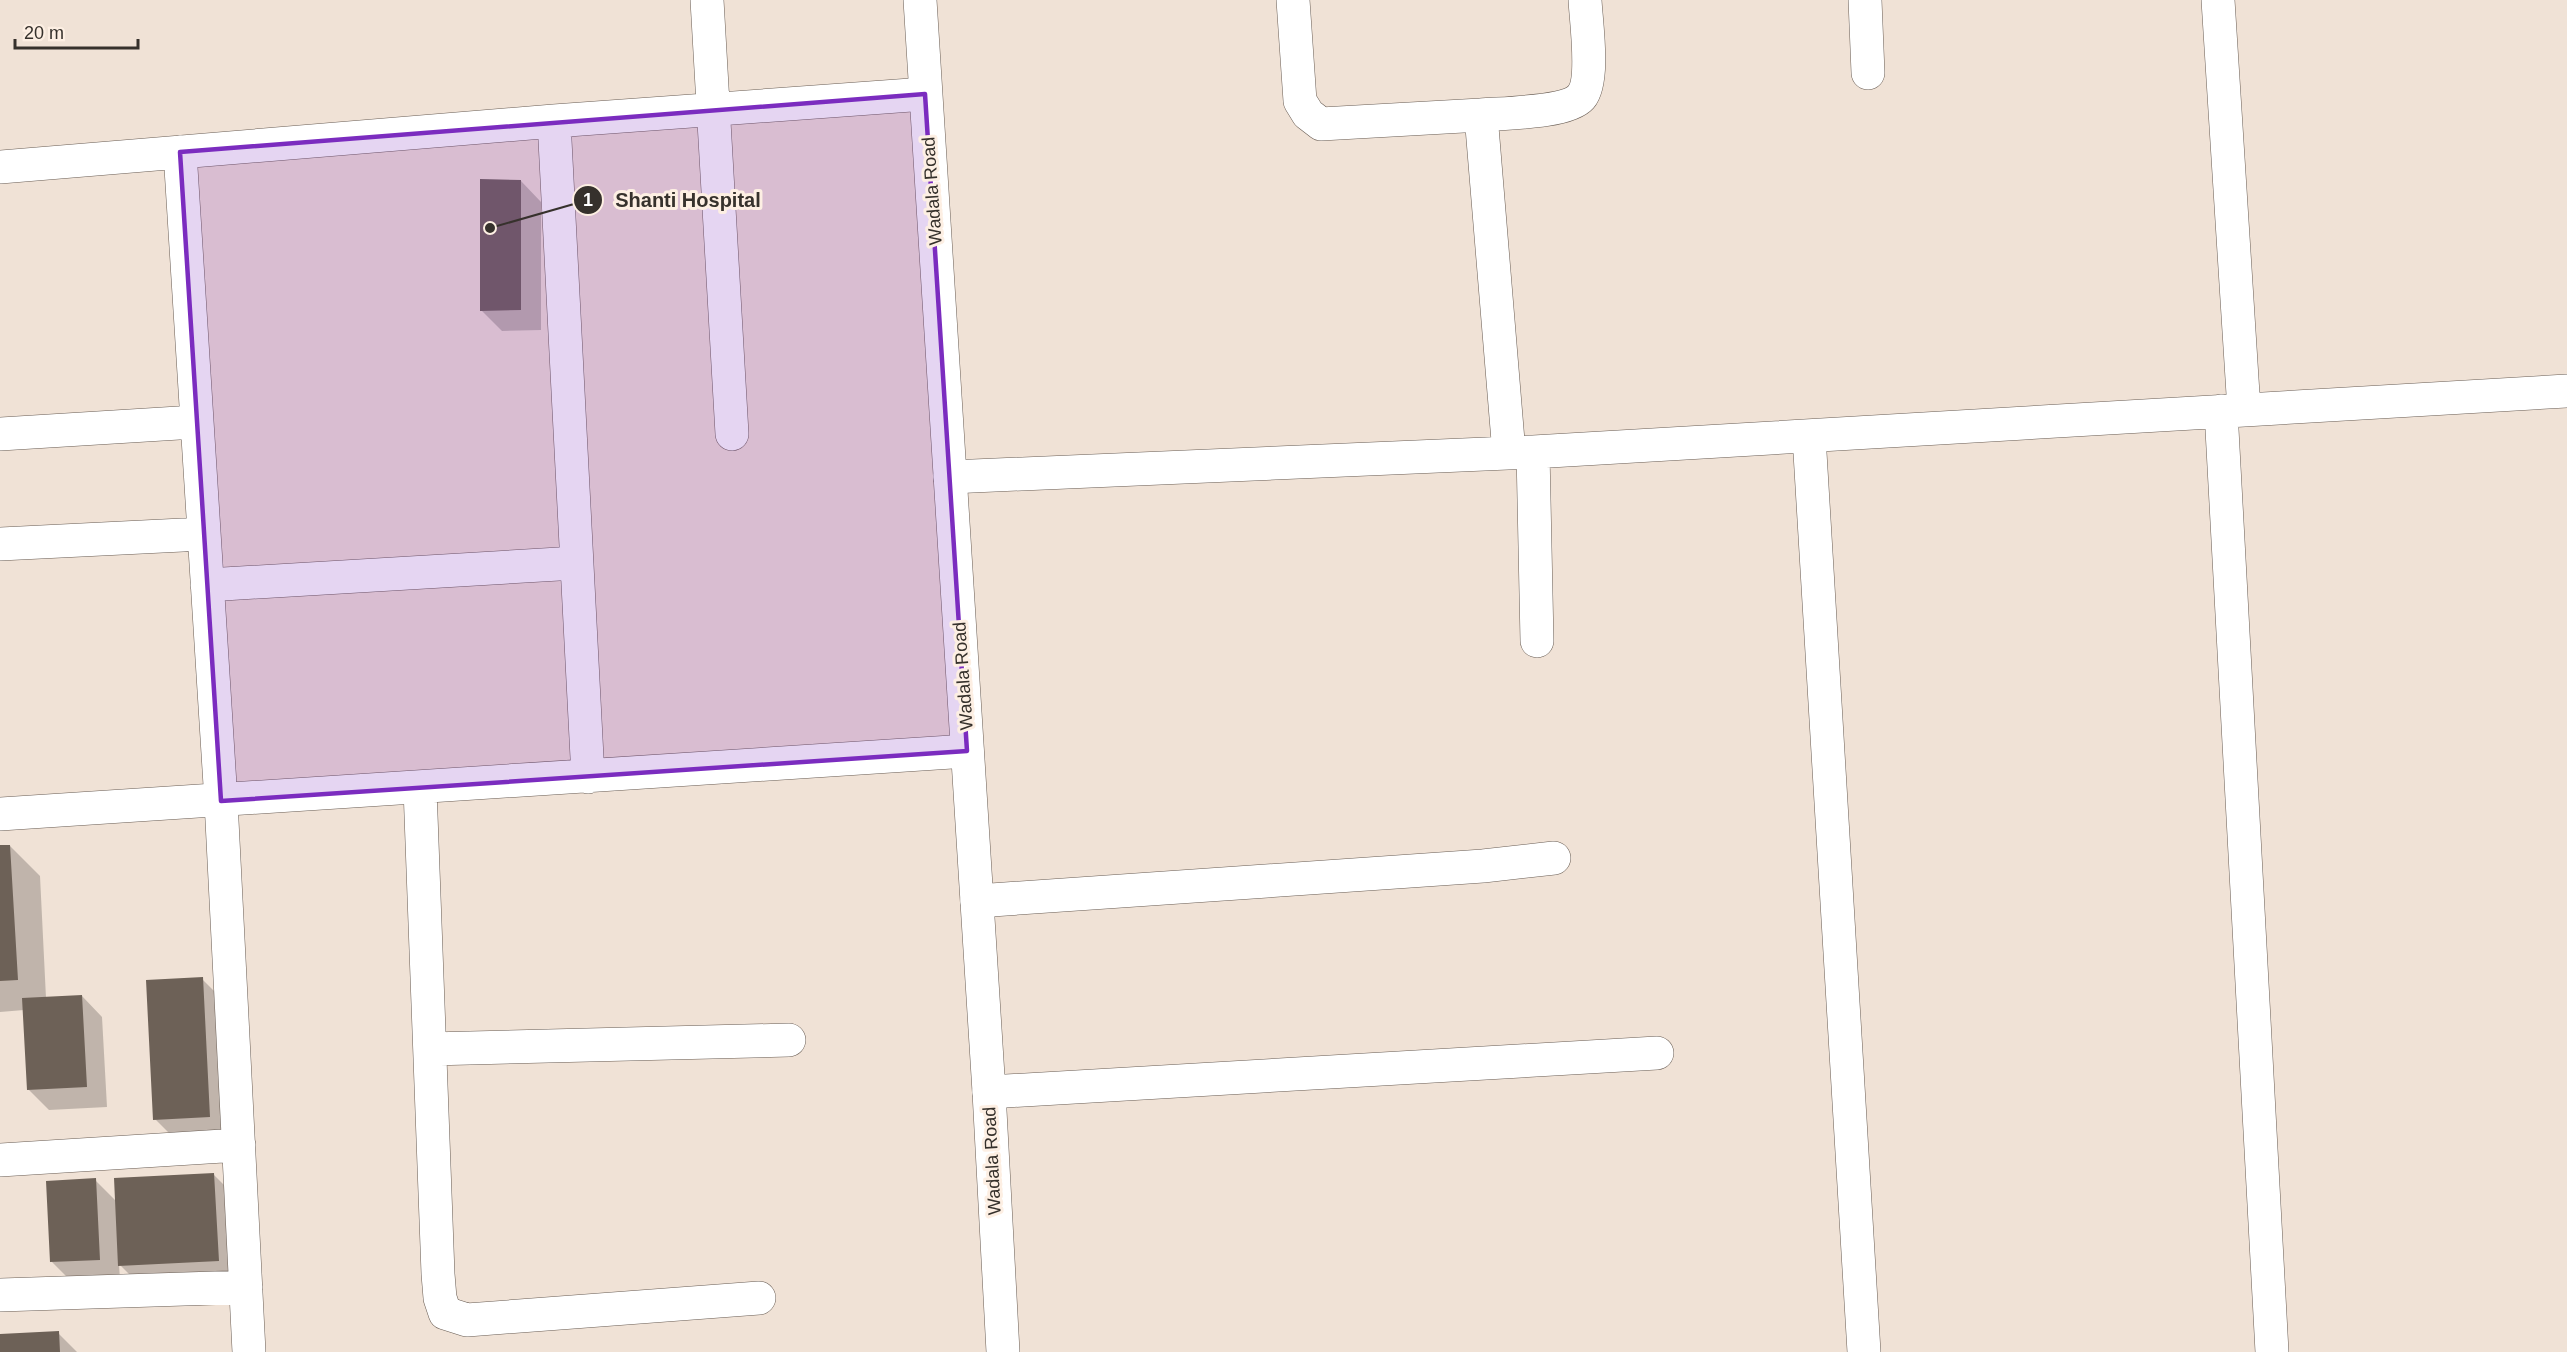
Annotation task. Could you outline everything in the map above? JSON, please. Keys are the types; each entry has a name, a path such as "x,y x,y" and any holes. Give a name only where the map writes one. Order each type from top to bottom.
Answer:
{"street":[{"path":"707,0 732,434"},
{"name":"Wadala Road","path":"920,0 989,1092 1003,1352"},
{"path":"1293,0 1300,101 1308,114 1321,124 1481,115 1564,107 1581,98 1587,84 1585,0"},
{"path":"1865,0 1868,73"},
{"path":"2218,0 2232,411 2272,1352"},
{"path":"0,167 554,121 926,94"},
{"path":"1481,115 1521,453 1537,641"},
{"path":"554,121 588,777"},
{"path":"180,152 195,422 221,801 249,1352"},
{"path":"950,477 1521,453 2567,391"},
{"path":"0,434 195,422"},
{"path":"1809,436 1864,1352"},
{"path":"0,544 203,534"},
{"path":"207,585 576,563"},
{"path":"0,814 968,752"},
{"path":"420,788 438,1274 440,1298 445,1313 467,1320 759,1298"},
{"path":"977,901 1483,866 1554,858"},
{"path":"430,1049 789,1040"},
{"path":"989,1092 1657,1053"},
{"path":"0,1160 239,1145"},
{"path":"0,1295 246,1287"}],"highlighted area":[{"path":"925,94 967,751 221,801 180,152"}],"building":[{"path":"480,179 521,180 521,310 480,311"},
{"path":"0,845 10,845 18,980 0,981"},
{"path":"203,977 210,1117 153,1120 146,980"},
{"path":"82,995 87,1087 27,1090 22,998"},
{"path":"214,1173 219,1261 118,1266 114,1178"},
{"path":"96,1178 100,1260 50,1262 46,1181"},
{"path":"59,1331 60,1352 0,1352 0,1334"}],"place":[{"name":"Shanti Hospital","path":"490,228"}]}
